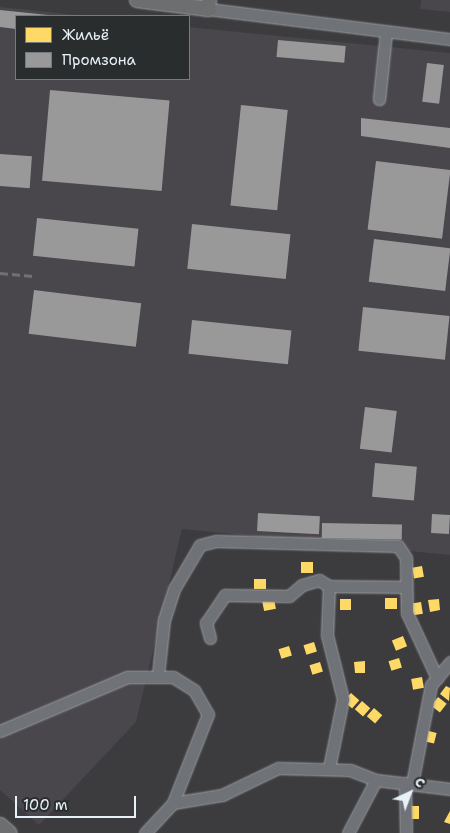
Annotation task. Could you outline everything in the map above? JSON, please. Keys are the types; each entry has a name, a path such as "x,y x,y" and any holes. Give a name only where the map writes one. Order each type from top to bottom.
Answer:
{"highway":[{"path":"0,826 8,833"}],"main road":[{"path":"137,0 209,4"}],"street":[{"path":"209,4 386,32 450,39"},
{"path":"379,99 386,32"},
{"path":"158,674 167,612 200,545 216,541 398,546 406,558 404,587 407,612 437,678"},
{"path":"210,638 206,623 225,595 289,596 302,585 319,580 329,586 404,587"},
{"path":"329,586 327,634 338,667 343,699 329,768"},
{"path":"406,833 408,783 431,685 450,662"},
{"path":"0,730 95,688 127,678 158,674 194,690 208,714 173,803 146,833"},
{"path":"173,803 222,794 278,768 329,768 376,780 450,789"},
{"path":"348,833 376,780"}],"shaded area":[{"path":"421,0 450,0 450,12 420,9"},
{"path":"0,7 76,15 15,15 15,80 190,80 190,27 450,53 450,555 182,529 136,722 39,825 0,790"}],"building: Жильё":[{"path":"301,562 313,562 313,573 301,573"},
{"path":"422,566 424,577 414,579 412,568"},
{"path":"254,579 266,579 266,589 254,589"},
{"path":"385,598 397,598 397,609 385,609"},
{"path":"274,599 276,609 264,611 262,601"},
{"path":"340,599 351,599 351,610 340,610"},
{"path":"439,599 440,610 430,612 428,600"},
{"path":"421,602 423,614 412,616 410,604"},
{"path":"403,636 407,646 396,651 392,640"},
{"path":"314,642 317,652 306,655 303,645"},
{"path":"289,646 292,656 281,659 278,649"},
{"path":"399,658 402,668 391,671 388,661"},
{"path":"365,661 365,673 355,673 354,662"},
{"path":"320,662 323,672 312,675 309,665"},
{"path":"422,677 424,688 413,690 411,679"},
{"path":"446,686 450,688 449,701 440,694"},
{"path":"351,693 359,700 352,709 344,701"},
{"path":"438,697 447,704 440,712 431,706"},
{"path":"362,701 370,708 363,717 355,709"},
{"path":"374,708 382,715 375,724 367,716"},
{"path":"425,730 437,733 434,744 422,741"},
{"path":"407,806 419,806 419,819 407,819"},
{"path":"450,811 450,824 444,822"}],"building: Промзона":[{"path":"0,10 48,15 15,15 15,29 0,27"},
{"path":"278,40 346,46 344,63 277,57"},
{"path":"427,63 444,65 439,104 422,102"},
{"path":"50,90 170,100 162,191 42,181"},
{"path":"241,105 288,110 277,210 230,205"},
{"path":"361,118 450,128 450,148 361,136"},
{"path":"0,154 32,156 30,188 0,186"},
{"path":"376,161 450,170 442,239 368,229"},
{"path":"37,218 138,229 134,266 33,256"},
{"path":"192,224 290,234 286,279 187,269"},
{"path":"374,239 450,248 445,291 369,282"},
{"path":"34,290 141,303 136,347 29,334"},
{"path":"363,307 450,316 445,360 358,351"},
{"path":"192,320 291,330 288,364 188,354"},
{"path":"365,407 397,411 392,453 360,449"},
{"path":"375,463 417,467 414,501 372,497"},
{"path":"258,513 320,516 319,534 257,531"},
{"path":"432,514 450,515 449,534 431,533"},
{"path":"322,523 402,524 402,539 322,538"}],"railway":[{"path":"0,273 36,276"}]}
